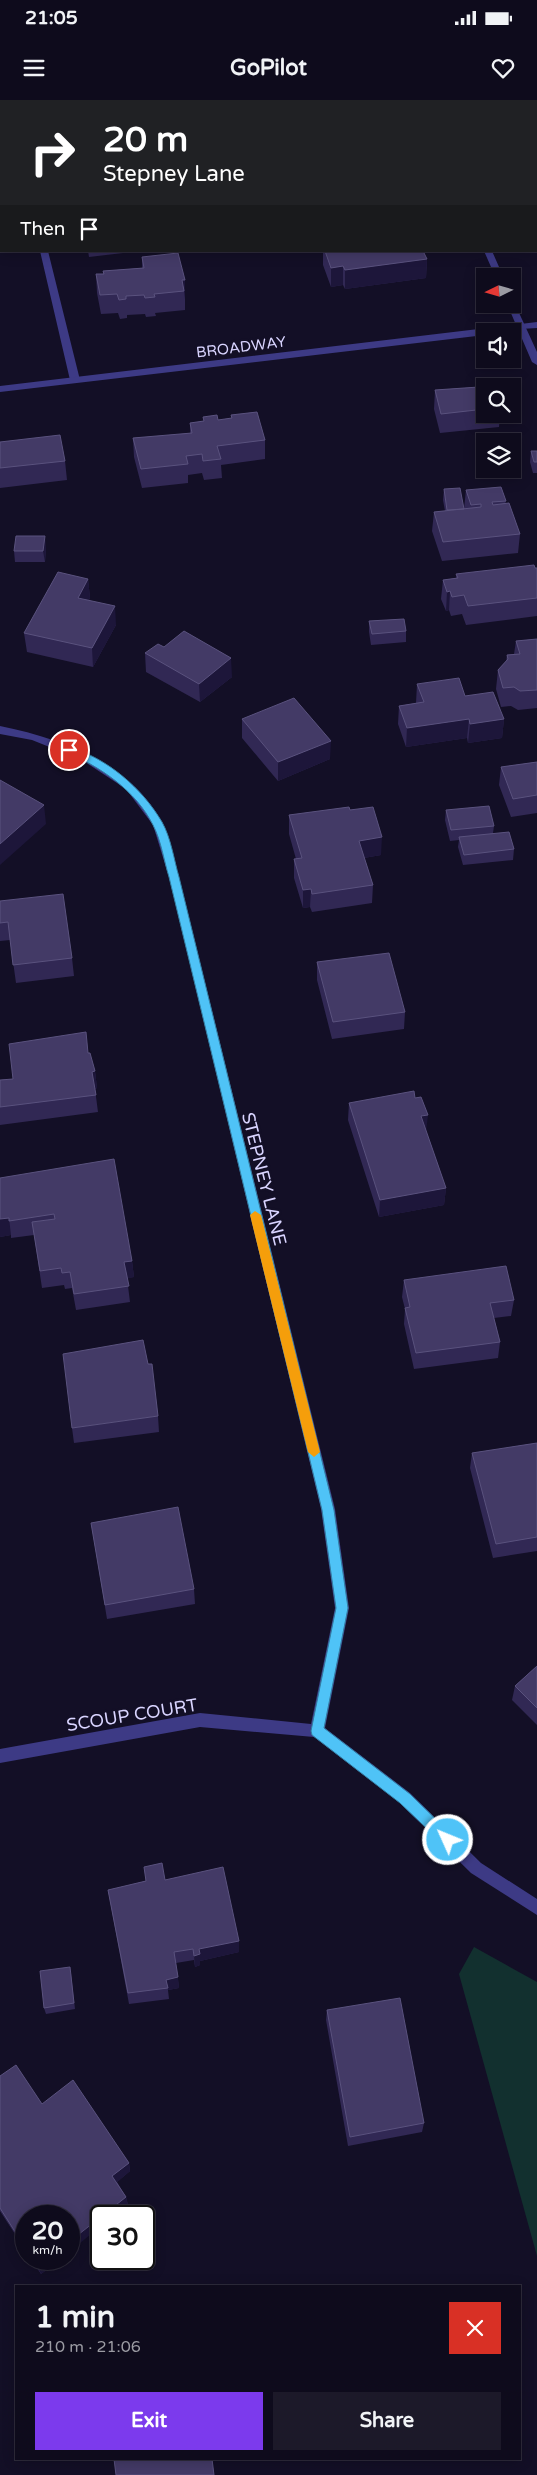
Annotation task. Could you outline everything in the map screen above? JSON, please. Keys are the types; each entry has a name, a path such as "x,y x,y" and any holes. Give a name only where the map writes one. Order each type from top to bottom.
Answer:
{"street":[{"path":"44,252 76,380"},
{"path":"488,252 495,268"},
{"path":"515,313 537,362"},
{"name":"BROADWAY","path":"522,327 537,325"},
{"name":"BROADWAY","path":"0,389 476,332"},
{"name":"STEPNEY LANE","path":"0,730 34,736 86,757 130,786 158,824 174,877 328,1510 342,1608 317,1731"},
{"name":"SCOUP COURT","path":"0,1756 200,1720 317,1731"},
{"path":"317,1731 405,1798 476,1868 537,1908"}],"green space":[{"path":"474,1947 537,1982 537,2256 459,1974"}],"building":[{"path":"325,252 424,252 427,259 345,270 343,266 331,268"},
{"path":"178,253 185,280 182,280 184,291 154,294 155,297 145,298 144,295 126,296 126,299 119,300 117,294 100,295 96,274 104,274 103,271 144,268 142,257"},
{"path":"476,387 476,410 441,414 435,390"},
{"path":"257,412 265,440 217,446 221,459 203,461 202,454 186,456 188,464 141,469 133,438 192,433 190,423 204,421 203,417 217,415 218,420 232,418 231,415"},
{"path":"60,435 65,461 0,468 0,442"},
{"path":"531,451 537,451 537,462 534,462"},
{"path":"501,487 506,501 492,502 493,505 509,503 520,534 443,542 434,512 481,507 481,504 471,505 466,490"},
{"path":"460,488 464,509 447,510 444,489"},
{"path":"16,536 45,536 43,551 14,551"},
{"path":"534,565 537,568 537,598 468,606 464,595 452,597 450,591 447,592 443,580 458,578 456,574"},
{"path":"58,572 88,579 78,598 115,606 92,648 24,633"},
{"path":"404,619 406,631 372,634 369,621"},
{"path":"184,631 231,658 199,684 145,653 158,644 164,647"},
{"path":"537,639 537,690 520,691 514,687 503,688 498,670 508,659 507,655 520,654 516,641"},
{"path":"459,678 465,696 493,692 504,719 470,724 469,719 407,728 399,706 424,702 417,684"},
{"path":"294,698 331,741 278,762 242,719"},
{"path":"537,762 537,795 513,799 501,767"},
{"path":"0,780 44,805 0,844"},
{"path":"489,806 494,826 451,830 446,810"},
{"path":"349,807 350,810 373,807 382,837 359,841 373,885 312,894 311,889 303,890 294,859 302,858 289,815"},
{"path":"509,832 514,849 464,855 459,837"},
{"path":"63,894 72,958 13,965 8,922 0,923 0,901"},
{"path":"389,953 405,1012 333,1022 317,962"},
{"path":"86,1032 88,1053 90,1053 95,1071 92,1072 96,1095 0,1107 0,1080 13,1079 9,1044"},
{"path":"414,1091 415,1098 421,1097 428,1115 421,1116 446,1188 380,1200 349,1103"},
{"path":"114,1159 132,1261 124,1262 129,1286 74,1294 70,1272 62,1273 61,1268 40,1271 32,1222 55,1219 54,1214 9,1221 9,1218 0,1219 0,1178"},
{"path":"506,1266 514,1300 490,1303 500,1342 416,1353 405,1308 410,1307 404,1280"},
{"path":"143,1340 148,1364 152,1364 158,1416 72,1428 63,1354"},
{"path":"537,1443 537,1537 496,1544 472,1453"},
{"path":"178,1507 194,1589 105,1605 91,1523"},
{"path":"537,1666 537,1708 515,1686"},
{"path":"162,1863 165,1880 223,1867 239,1941 199,1949 200,1954 194,1956 193,1949 174,1952 178,1977 166,1980 168,1988 128,1993 108,1890 146,1881 144,1867"},
{"path":"70,1967 74,2003 44,2008 40,1971"},
{"path":"400,1998 424,2123 350,2137 327,2010"},
{"path":"16,2065 42,2104 73,2080 129,2163 112,2176 126,2197 116,2205 90,2205 90,2225 80,2233 80,2205 15,2205 15,2232 0,2208 0,2076"},
{"path":"114,2460 212,2460 214,2475 116,2475"}],"slow traffic":[{"path":"255,1215 314,1452"}],"route":[{"path":"69,750 86,757 130,786 158,824 174,877 194,968 328,1510 342,1608 317,1731 405,1798 448,1840"}]}
